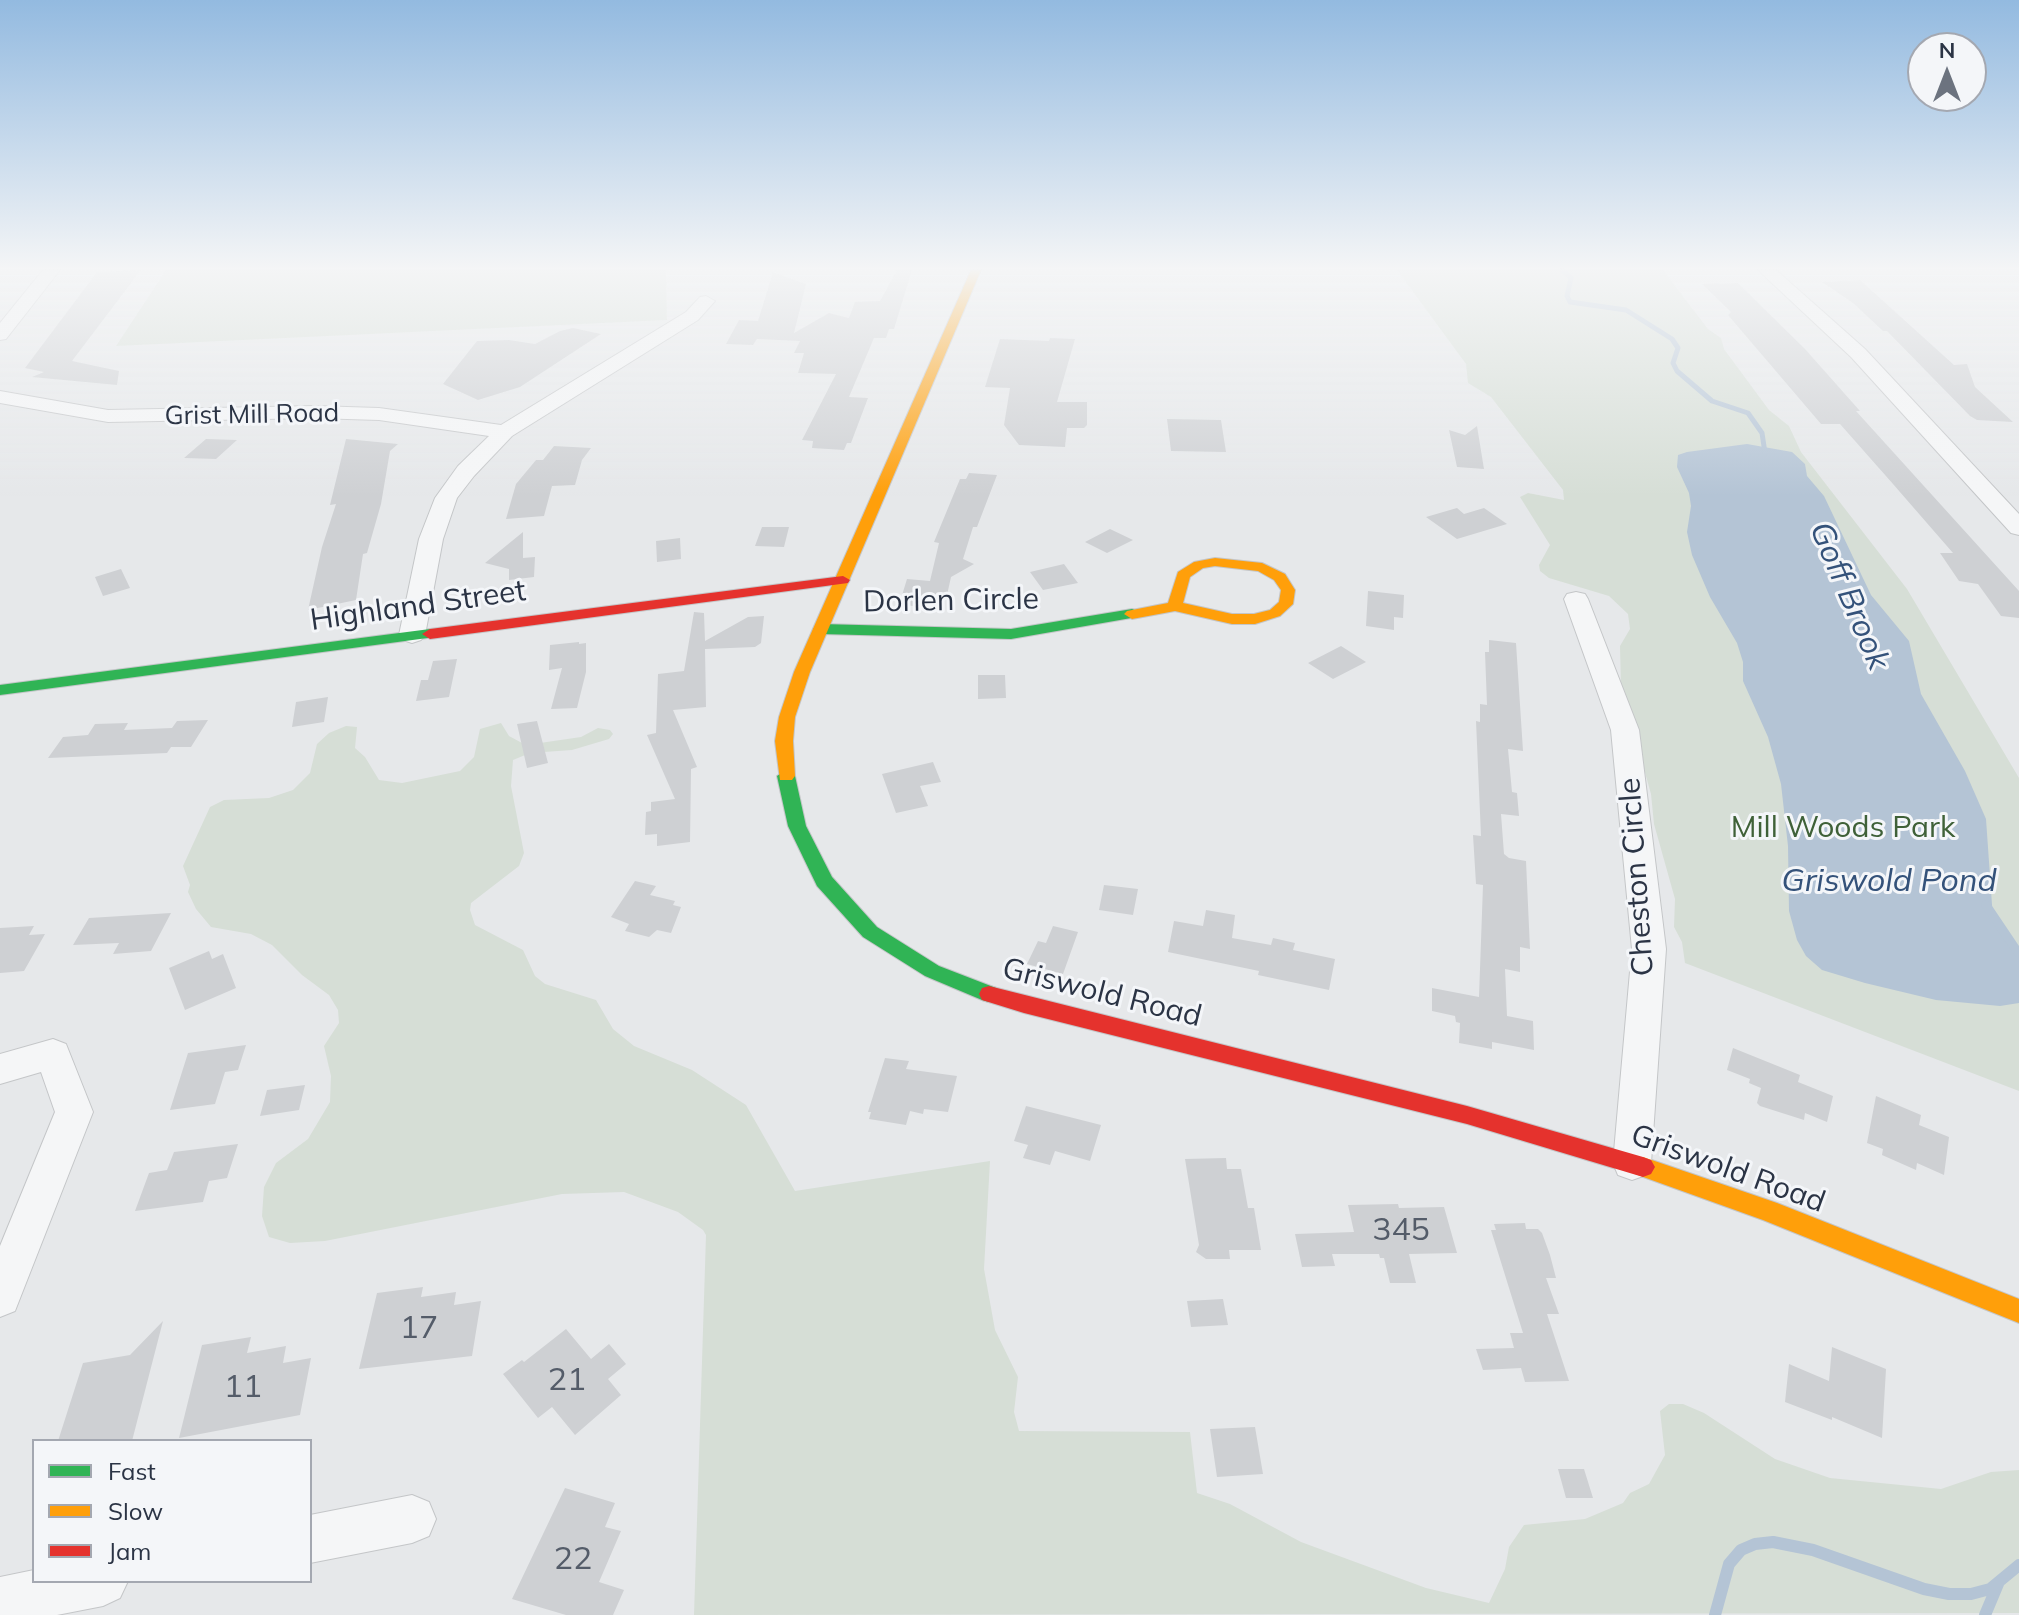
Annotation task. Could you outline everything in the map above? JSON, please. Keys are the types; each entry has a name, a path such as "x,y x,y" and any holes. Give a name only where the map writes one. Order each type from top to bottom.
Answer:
{"street":[{"path":"412,635 431,539 446,498 466,471 505,432 645,345"},
{"name":"Griswold Road","path":"944,345 802,672 787,717 784,741 788,795 803,840 824,881 870,932 899,953 972,988 1024,1005 1355,1085 1632,1163 1769,1211 2019,1311"},
{"path":"1850,345 2019,528"},
{"name":"Grist Mill Road","path":"0,397 108,416 331,412 379,414 505,432"},
{"name":"Dorlen Circle","path":"821,629 1011,634 1175,606 1232,619 1255,619 1275,613 1286,604 1288,590 1280,577 1262,567 1215,562 1199,565 1183,575 1175,606"},
{"name":"Highland Street","path":"0,690 843,580"},
{"name":"Cheston Circle","path":"1576,599 1625,730 1649,949 1632,1163"},
{"path":"0,1069 53,1054 74,1112 0,1297"},
{"path":"312,1539 412,1519"},
{"path":"0,1602 93,1583"}],"green space":[{"name":"Mill Woods Park","path":"1452,345 1723,345 1769,410 1789,426 1801,452 1907,589 2019,778 2019,1091 1685,963 1682,942 1674,927 1675,899 1654,824 1651,794 1621,686 1620,646 1630,629 1628,614 1609,596 1549,578 1540,571 1539,565 1550,545 1520,497 1528,493 1564,500 1563,490 1491,397 1468,383 1466,364"},
{"path":"501,723 509,736 522,743 581,737 598,728 610,730 613,734 609,739 572,750 530,753 513,760 511,786 524,853 519,866 471,903 475,925 523,950 535,976 545,984 596,1000 613,1029 634,1046 692,1070 746,1105 795,1191 990,1161 984,1269 995,1330 1018,1377 1014,1412 1019,1431 1190,1432 1197,1493 1230,1504 1301,1542 1426,1588 1489,1603 1505,1569 1509,1547 1524,1525 1585,1519 1623,1503 1630,1493 1649,1484 1665,1455 1660,1411 1669,1404 1683,1404 1704,1413 1775,1459 1830,1478 1941,1489 1991,1472 2019,1470 2019,1613 694,1615 706,1235 703,1230 678,1212 624,1192 562,1194 325,1241 290,1243 269,1237 262,1216 264,1187 276,1163 308,1139 330,1102 331,1076 324,1046 339,1023 338,1010 329,995 302,975 272,945 251,934 211,927 196,909 188,892 190,885 183,866 210,807 224,800 269,798 293,790 310,773 317,744 329,733 346,726 357,727 355,748 365,757 379,780 402,783 460,771 474,757 480,729"}],"water":[{"name":"Griswold Pond","path":"1747,444 1792,452 1805,464 1807,476 1824,496 1871,595 1909,641 1921,694 1965,771 1986,819 1993,919 2019,955 2019,1003 2000,1006 1936,1000 1865,983 1822,970 1806,956 1797,940 1789,911 1788,846 1781,784 1768,737 1743,681 1743,662 1737,643 1710,597 1692,555 1687,532 1691,506 1689,493 1677,467 1678,455 1687,452"}],"building":[{"path":"42,345 84,345 72,361 119,371 117,385 32,377 44,372 25,368"},
{"path":"474,345 584,345 520,387 478,400 443,384"},
{"path":"798,345 871,345 849,397 868,398 851,443 847,443 844,450 812,448 813,441 802,440 836,374 798,373 804,353 794,353"},
{"path":"998,345 1073,345 1057,402 1087,402 1087,425 1084,428 1067,428 1065,447 1019,445 1004,425 1010,388 985,387"},
{"path":"1754,345 1801,345 1805,349 1860,411 1856,411 2019,591 2019,618 2001,616 1978,584 1959,581 1940,553 1953,553 1840,424 1821,424"},
{"path":"1901,345 1932,345 1954,365 1967,364 1975,387 2013,422 1977,420"},
{"path":"1167,419 1221,420 1226,452 1171,451"},
{"path":"1477,426 1484,469 1457,467 1449,430 1465,435"},
{"path":"206,439 237,440 216,459 184,458"},
{"path":"346,439 398,444 390,451 381,504 367,553 363,554 356,600 308,610 322,547 336,504 330,505"},
{"path":"554,446 591,448 582,460 575,485 552,486 544,516 506,519 516,484 536,460 543,460"},
{"path":"969,473 997,475 977,527 973,527 963,559 974,564 951,577 947,595 934,595 930,607 899,605 907,579 930,581 939,543 934,542 960,479 966,479"},
{"path":"1457,508 1464,514 1484,508 1507,524 1457,539 1426,517"},
{"path":"762,527 789,527 784,547 755,546"},
{"path":"1110,529 1133,540 1107,553 1085,542"},
{"path":"523,532 523,558 535,557 534,577 509,580 509,569 485,563"},
{"path":"680,538 681,559 657,562 656,541"},
{"path":"1064,564 1078,583 1043,590 1030,572"},
{"path":"121,569 130,588 103,596 95,577"},
{"path":"1368,591 1404,595 1403,618 1394,617 1394,630 1366,626"},
{"path":"694,612 704,613 705,641 748,617 764,616 761,643 755,647 705,649 706,707 673,710 697,767 691,769 690,842 657,846 657,834 645,835 646,812 651,811 651,802 675,799 647,735 656,733 658,674 684,671"},
{"path":"1489,640 1516,643 1523,751 1508,749 1512,792 1517,793 1519,816 1501,814 1504,854 1526,861 1530,949 1520,947 1520,972 1505,969 1507,1016 1533,1021 1534,1050 1492,1042 1492,1049 1459,1043 1460,1023 1456,1022 1455,1016 1432,1011 1432,988 1479,997 1483,885 1476,884 1473,835 1481,836 1476,721 1480,722 1480,704 1487,705 1485,652 1489,652"},
{"path":"586,643 586,672 577,708 551,709 562,668 549,670 550,645"},
{"path":"1341,646 1366,662 1333,679 1308,663"},
{"path":"457,659 449,697 416,701 421,680 428,680 433,661"},
{"path":"978,675 1005,675 1006,698 978,699"},
{"path":"328,697 324,722 292,727 296,702"},
{"path":"208,720 191,747 171,747 167,753 48,758 63,737 88,735 95,724 128,723 124,730 172,728 177,721"},
{"path":"537,721 548,763 527,768 517,724"},
{"path":"933,762 941,782 920,786 928,806 896,813 882,774"},
{"path":"635,881 656,886 650,895 675,901 673,905 681,907 671,933 657,930 649,937 625,931 629,924 611,917"},
{"path":"1104,885 1138,889 1133,915 1099,910"},
{"path":"1206,910 1235,915 1232,938 1271,945 1273,938 1295,943 1293,950 1335,959 1329,990 1258,975 1259,971 1168,952 1174,921 1203,926"},
{"path":"171,913 151,951 113,954 119,943 73,945 89,918"},
{"path":"34,926 29,935 45,934 24,971 0,973 0,928"},
{"path":"1053,926 1078,932 1063,974 1027,964 1038,941 1046,943"},
{"path":"209,951 212,959 223,954 236,988 185,1010 169,968"},
{"path":"246,1045 238,1070 225,1072 215,1104 170,1110 188,1053"},
{"path":"1733,1048 1800,1075 1798,1082 1833,1096 1827,1122 1805,1113 1804,1120 1760,1106 1757,1103 1761,1088 1749,1083 1750,1079 1727,1070"},
{"path":"885,1058 909,1061 906,1069 957,1076 948,1112 924,1109 923,1114 910,1111 906,1125 869,1119 871,1112 868,1112"},
{"path":"305,1085 299,1110 260,1116 267,1090"},
{"path":"1876,1096 1921,1115 1919,1125 1949,1137 1944,1175 1917,1163 1916,1170 1882,1155 1883,1149 1867,1143"},
{"path":"1026,1106 1101,1125 1090,1161 1055,1151 1050,1165 1023,1158 1028,1145 1014,1141"},
{"path":"238,1144 227,1178 209,1181 203,1202 135,1211 149,1173 167,1170 174,1152"},
{"path":"1226,1158 1227,1169 1241,1169 1248,1208 1254,1208 1261,1250 1229,1250 1230,1259 1206,1259 1196,1252 1199,1245 1185,1159"},
{"path":"1398,1204 1399,1208 1444,1207 1457,1253 1409,1254 1416,1283 1390,1283 1384,1258 1380,1258 1379,1254 1332,1254 1335,1266 1302,1267 1295,1234 1354,1232 1348,1205"},
{"path":"1525,1223 1526,1229 1538,1229 1542,1233 1550,1255 1556,1278 1546,1278 1559,1314 1547,1314 1569,1381 1525,1382 1521,1368 1483,1370 1476,1349 1514,1348 1510,1333 1523,1333 1491,1230 1496,1230 1494,1224"},
{"path":"423,1287 421,1297 456,1292 454,1305 481,1301 472,1356 359,1369 377,1293"},
{"path":"1223,1299 1228,1325 1191,1327 1187,1301"},
{"path":"163,1321 133,1439 59,1439 83,1363 130,1355"},
{"path":"566,1329 591,1359 609,1344 626,1364 608,1379 621,1395 575,1435 552,1407 538,1418 503,1374 522,1360 524,1362"},
{"path":"251,1337 247,1353 286,1346 283,1363 311,1358 300,1415 179,1438 202,1345"},
{"path":"1832,1347 1886,1369 1882,1438 1785,1402 1789,1364 1829,1381"},
{"path":"1255,1427 1263,1474 1217,1477 1210,1429"},
{"path":"1558,1469 1584,1469 1593,1498 1566,1498"},
{"path":"565,1488 615,1503 605,1527 621,1531 599,1582 624,1590 613,1615 566,1615 512,1599"}],"waterway":[{"name":"Goff Brook","path":"1676,345 1673,363 1677,371 1712,401 1748,413 1762,433 1765,453"},
{"name":"Goff Brook","path":"1986,905 2019,954"},
{"name":"Goff Brook","path":"1715,1615 1729,1564 1741,1550 1755,1544 1773,1542 1813,1550 1924,1589 1949,1594 1971,1594 1990,1589 2019,1565"},
{"path":"1985,1615 1998,1584"}],"traffic: fast":[{"path":"821,629 1011,634 1132,614"},
{"path":"0,690 430,634"},
{"path":"786,776 797,826 824,881 870,932 932,971 989,994"}],"traffic: slow":[{"path":"786,776 784,741 787,717 802,672 943,345"},
{"path":"1132,614 1175,606 1183,575 1199,565 1215,562 1262,567 1280,577 1288,590 1286,604 1275,613 1255,619 1232,619 1175,606"},
{"path":"1643,1167 1769,1211 2019,1311"}],"traffic: jam":[{"path":"430,634 843,580"},
{"path":"989,994 1467,1115 1643,1167"}]}
